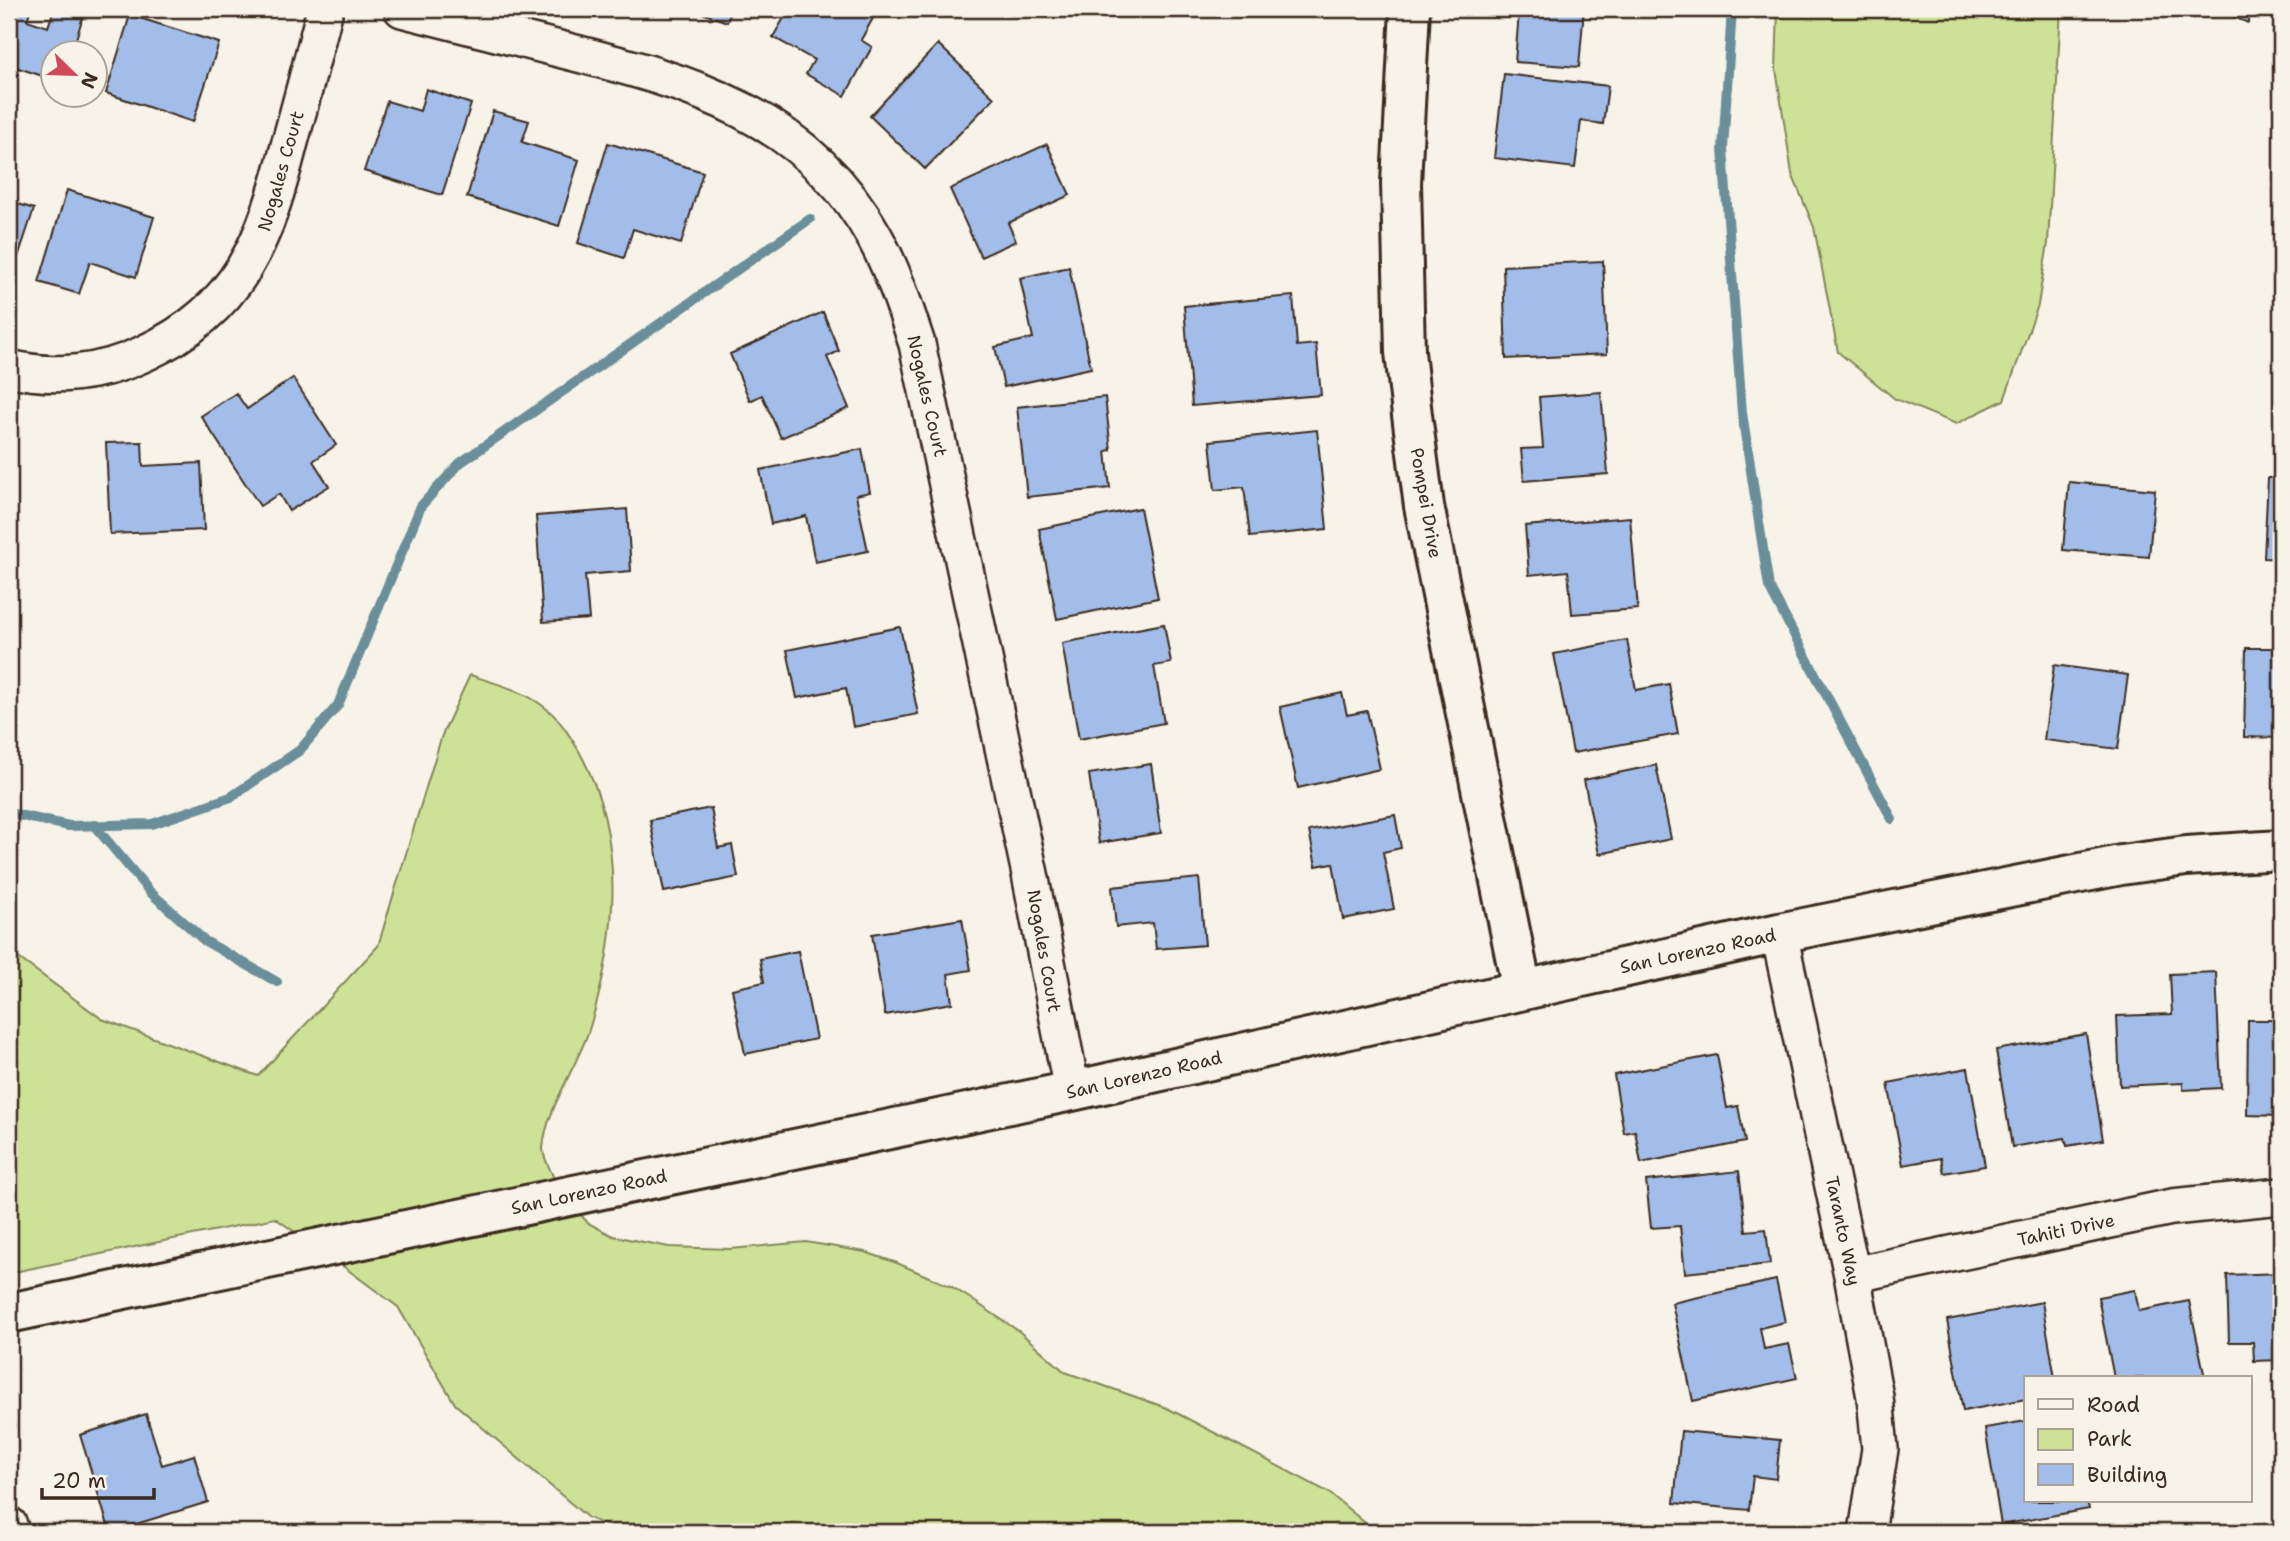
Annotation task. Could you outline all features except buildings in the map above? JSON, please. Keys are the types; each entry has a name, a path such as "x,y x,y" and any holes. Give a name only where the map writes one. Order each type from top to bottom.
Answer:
{"street":[{"name":"Nogales Court","path":"9,368 62,374 122,364 188,330 234,286 262,237 275,201 325,9"},
{"name":"Nogales Court","path":"402,9 652,72 727,101 791,140 821,167 849,199 873,233 890,265 917,344 1030,874 1072,1091"},
{"name":"Pompei Drive","path":"1410,9 1401,183 1405,352 1412,415 1424,506 1522,990"},
{"name":"San Lorenzo Road","path":"9,1313 1072,1091 1779,933 2121,865 2186,856 2281,850"},
{"name":"Taranto Way","path":"1779,933 1852,1275 1878,1423 1877,1475 1867,1532"},
{"name":"Tahiti Drive","path":"1852,1275 2172,1207 2281,1196"},
{"path":"9,1525 11,1532"}],"green space":[{"path":"1778,9 2061,9 2048,243 2038,305 2004,400 1956,424 1895,399 1838,352 1814,227 1792,174 1776,69"},
{"path":"470,675 535,700 559,721 579,751 594,784 605,818 611,854 611,925 599,995 584,1044 555,1104 545,1134 543,1153 554,1179 295,1232 275,1218 9,1273 9,951 102,1019 258,1076 378,946 442,735"},
{"path":"580,1214 588,1223 613,1236 669,1247 730,1249 806,1242 865,1252 897,1263 952,1287 971,1299 1020,1332 1065,1372 1167,1408 1328,1492 1376,1532 623,1532 588,1518 455,1404 398,1307 340,1264"}],"waterway":[{"path":"1732,9 1723,149 1742,413 1769,587 1892,819"},
{"path":"9,813 69,826 152,824 231,797 300,750 338,705 421,506 460,463 810,219"},
{"path":"94,825 150,892 205,941 277,982"}]}
